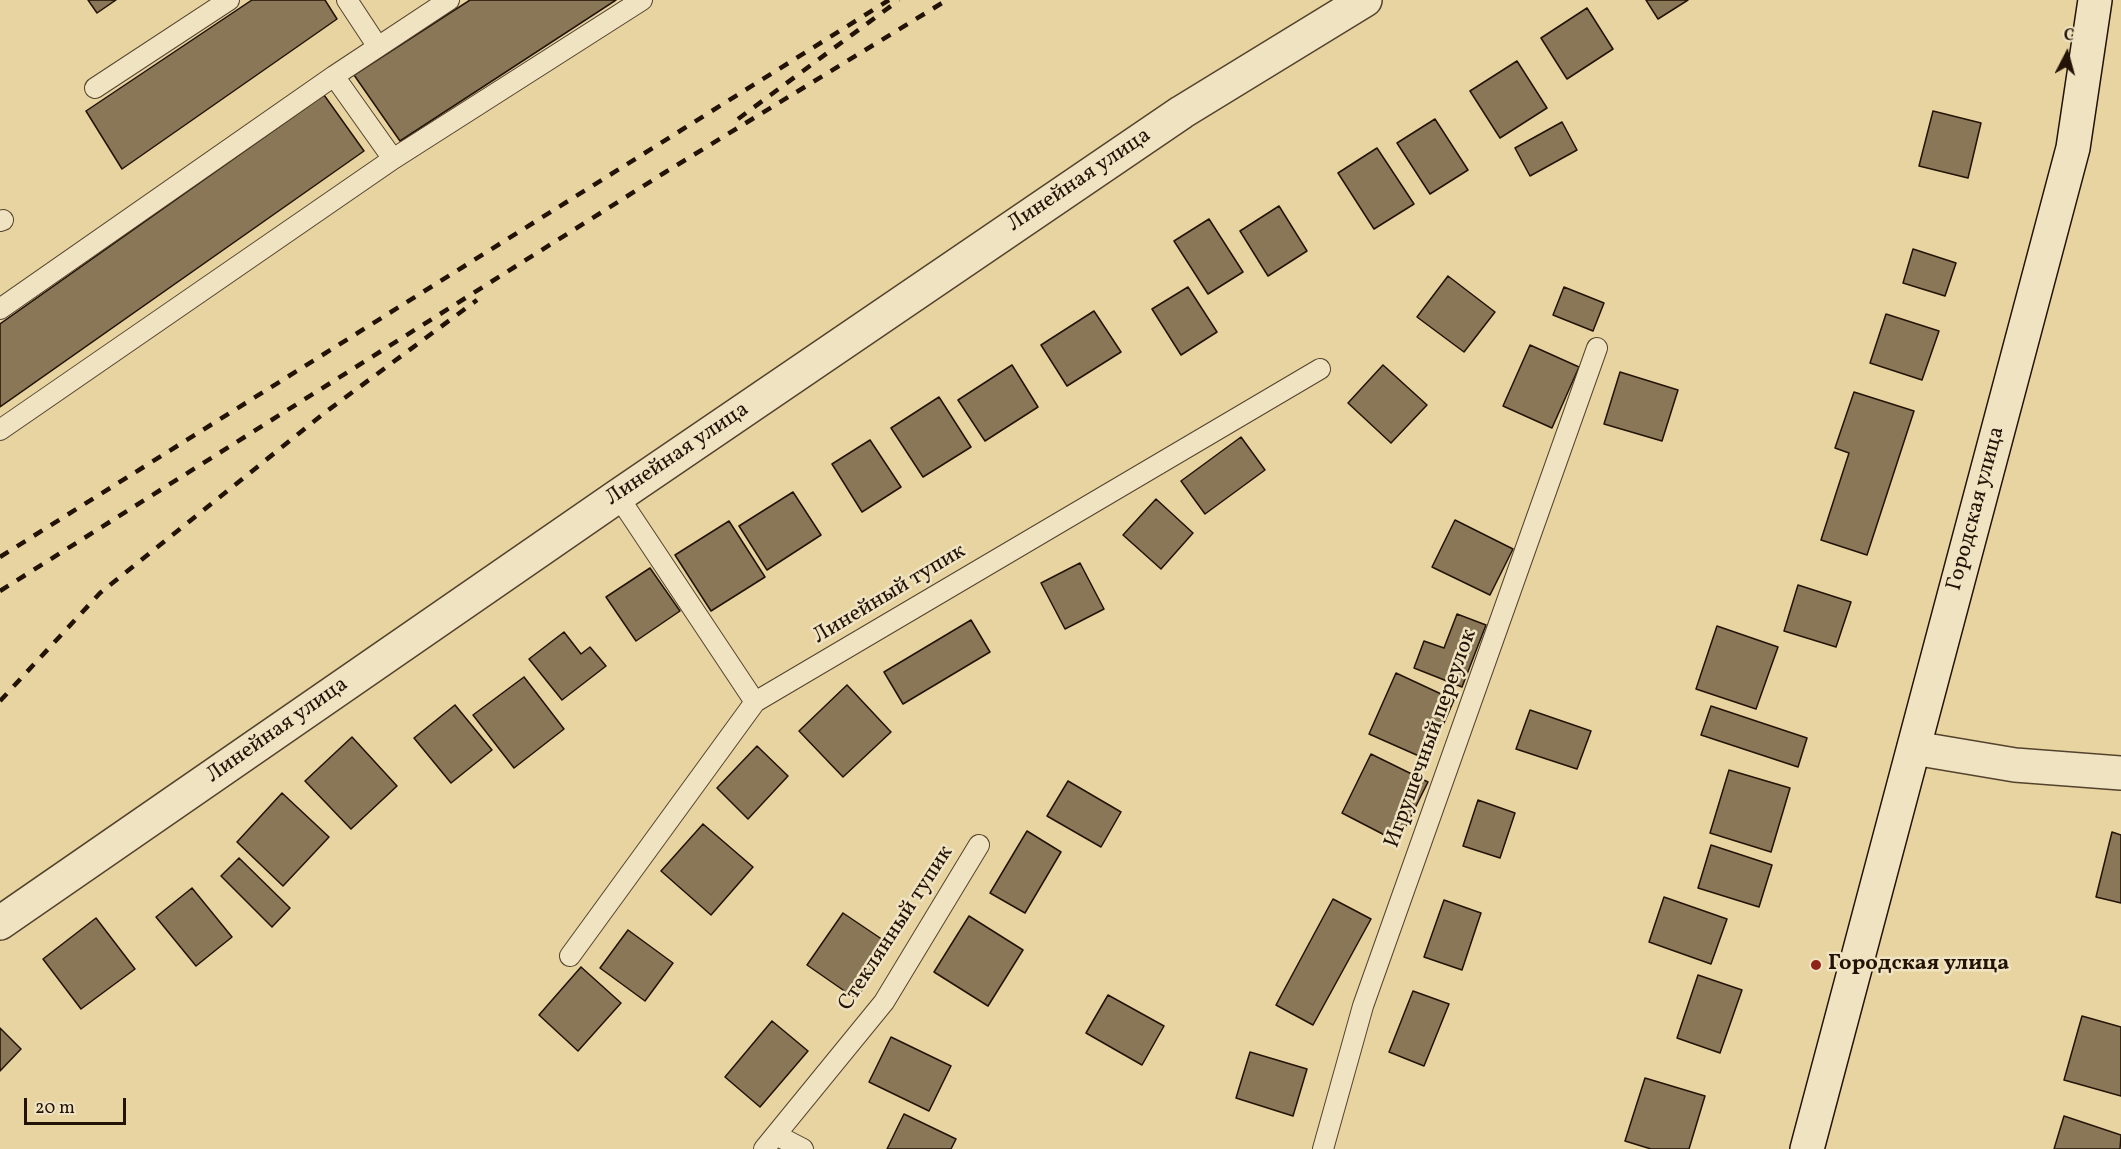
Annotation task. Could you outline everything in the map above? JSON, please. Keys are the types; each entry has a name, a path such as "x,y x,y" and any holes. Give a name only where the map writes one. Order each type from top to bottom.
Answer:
{"street":[{"name":"Линейная улица","path":"0,923 618,496 1182,112 1365,0"},
{"name":"Городская улица","path":"1807,1149 2073,148 2095,0"},
{"path":"1914,748 2015,765 2121,772"}],"lane":[{"path":"95,88 229,0"},
{"path":"347,0 378,47"},
{"path":"0,309 334,76 449,0"},
{"path":"0,430 393,159 642,0"},
{"path":"334,76 393,159"},
{"name":"Игрушечный переулок","path":"1323,1149 1363,1006 1597,348"},
{"name":"Линейный тупик","path":"570,956 755,702 1320,369"},
{"path":"618,496 755,702"},
{"name":"Стеклянный тупик","path":"770,1142 884,1002 979,845"},
{"path":"770,1142 803,1149"}],"building":[{"path":"88,0 116,0 97,13"},
{"path":"252,0 325,0 337,19 122,169 86,111"},
{"path":"470,0 616,0 400,141 354,75"},
{"path":"1646,0 1688,0 1658,19"},
{"path":"1587,8 1613,49 1567,79 1541,38"},
{"path":"1517,61 1547,108 1500,138 1470,91"},
{"path":"324,95 364,151 0,407 0,324"},
{"path":"1933,111 1981,123 1968,178 1919,166"},
{"path":"1435,119 1468,170 1430,194 1397,143"},
{"path":"1562,122 1577,150 1530,176 1515,148"},
{"path":"1377,148 1414,204 1374,229 1338,173"},
{"path":"1279,206 1307,251 1268,276 1240,231"},
{"path":"1209,219 1243,272 1208,294 1174,241"},
{"path":"1913,249 1956,263 1945,296 1903,283"},
{"path":"1448,276 1495,312 1464,352 1417,317"},
{"path":"1188,287 1217,332 1181,355 1152,309"},
{"path":"1564,287 1604,303 1593,331 1553,315"},
{"path":"1094,311 1121,352 1067,386 1041,345"},
{"path":"1886,314 1939,331 1922,380 1870,363"},
{"path":"1530,345 1579,367 1552,428 1503,406"},
{"path":"1012,365 1038,407 985,441 958,400"},
{"path":"1383,365 1427,405 1391,443 1348,403"},
{"path":"1620,372 1678,390 1662,441 1604,424"},
{"path":"1854,392 1914,411 1867,555 1821,540 1849,453 1835,448"},
{"path":"939,397 971,447 923,477 891,428"},
{"path":"1241,437 1265,470 1205,514 1181,481"},
{"path":"870,440 901,487 862,512 832,464"},
{"path":"793,492 821,535 767,570 739,526"},
{"path":"1156,499 1193,533 1161,569 1123,535"},
{"path":"1455,520 1513,549 1490,595 1432,567"},
{"path":"729,521 765,577 711,611 675,555"},
{"path":"1080,563 1104,609 1065,629 1041,583"},
{"path":"650,568 680,611 636,641 606,597"},
{"path":"1798,585 1851,602 1836,647 1784,631"},
{"path":"1457,614 1486,625 1462,687 1414,668 1424,641 1444,648"},
{"path":"971,620 990,652 903,704 884,672"},
{"path":"1717,626 1778,647 1756,709 1696,689"},
{"path":"564,632 581,654 590,647 606,666 562,700 529,659"},
{"path":"1396,673 1454,700 1428,760 1369,734"},
{"path":"524,677 564,729 514,768 473,715"},
{"path":"847,685 891,732 843,777 799,731"},
{"path":"455,705 492,750 451,783 414,738"},
{"path":"1711,706 1807,738 1798,767 1701,735"},
{"path":"1530,710 1591,731 1577,769 1516,749"},
{"path":"352,737 397,786 351,829 305,781"},
{"path":"757,746 788,776 748,819 717,788"},
{"path":"1371,754 1428,782 1398,842 1342,813"},
{"path":"1729,770 1790,788 1771,852 1710,833"},
{"path":"1068,781 1121,812 1101,847 1047,816"},
{"path":"282,793 329,837 283,886 237,842"},
{"path":"1478,800 1515,813 1500,858 1463,846"},
{"path":"703,824 753,867 711,915 661,871"},
{"path":"1027,831 1061,852 1025,913 990,893"},
{"path":"2112,832 2121,835 2121,903 2096,897"},
{"path":"1711,845 1772,865 1759,907 1698,888"},
{"path":"239,858 290,908 272,927 221,876"},
{"path":"192,888 232,937 196,966 156,917"},
{"path":"1664,897 1727,919 1711,964 1649,942"},
{"path":"1333,899 1371,919 1313,1025 1276,1005"},
{"path":"1444,900 1481,913 1462,970 1424,957"},
{"path":"843,913 892,946 856,999 807,965"},
{"path":"969,916 1023,950 988,1006 934,972"},
{"path":"96,918 135,969 81,1009 43,959"},
{"path":"628,930 673,963 645,1001 600,968"},
{"path":"581,967 621,1003 578,1051 539,1015"},
{"path":"1698,975 1742,990 1720,1053 1677,1038"},
{"path":"1413,991 1449,1004 1424,1066 1389,1052"},
{"path":"1108,995 1164,1026 1142,1065 1086,1033"},
{"path":"2082,1016 2121,1027 2121,1096 2064,1080"},
{"path":"772,1021 808,1051 760,1107 725,1077"},
{"path":"0,1028 21,1049 0,1071"},
{"path":"891,1037 951,1066 929,1111 869,1082"},
{"path":"1250,1052 1307,1069 1293,1116 1236,1098"},
{"path":"1645,1078 1705,1096 1689,1149 1651,1149 1625,1141"},
{"path":"904,1114 956,1139 951,1149 887,1149"},
{"path":"2064,1116 2121,1135 2120,1149 2054,1149"}],"railway":[{"path":"0,557 889,0"},
{"path":"738,119 899,0"},
{"path":"0,591 664,173 947,0"},
{"path":"0,701 100,593 327,411 477,300"}],"place":[{"name":"Городская улица","path":"1816,965"}]}
